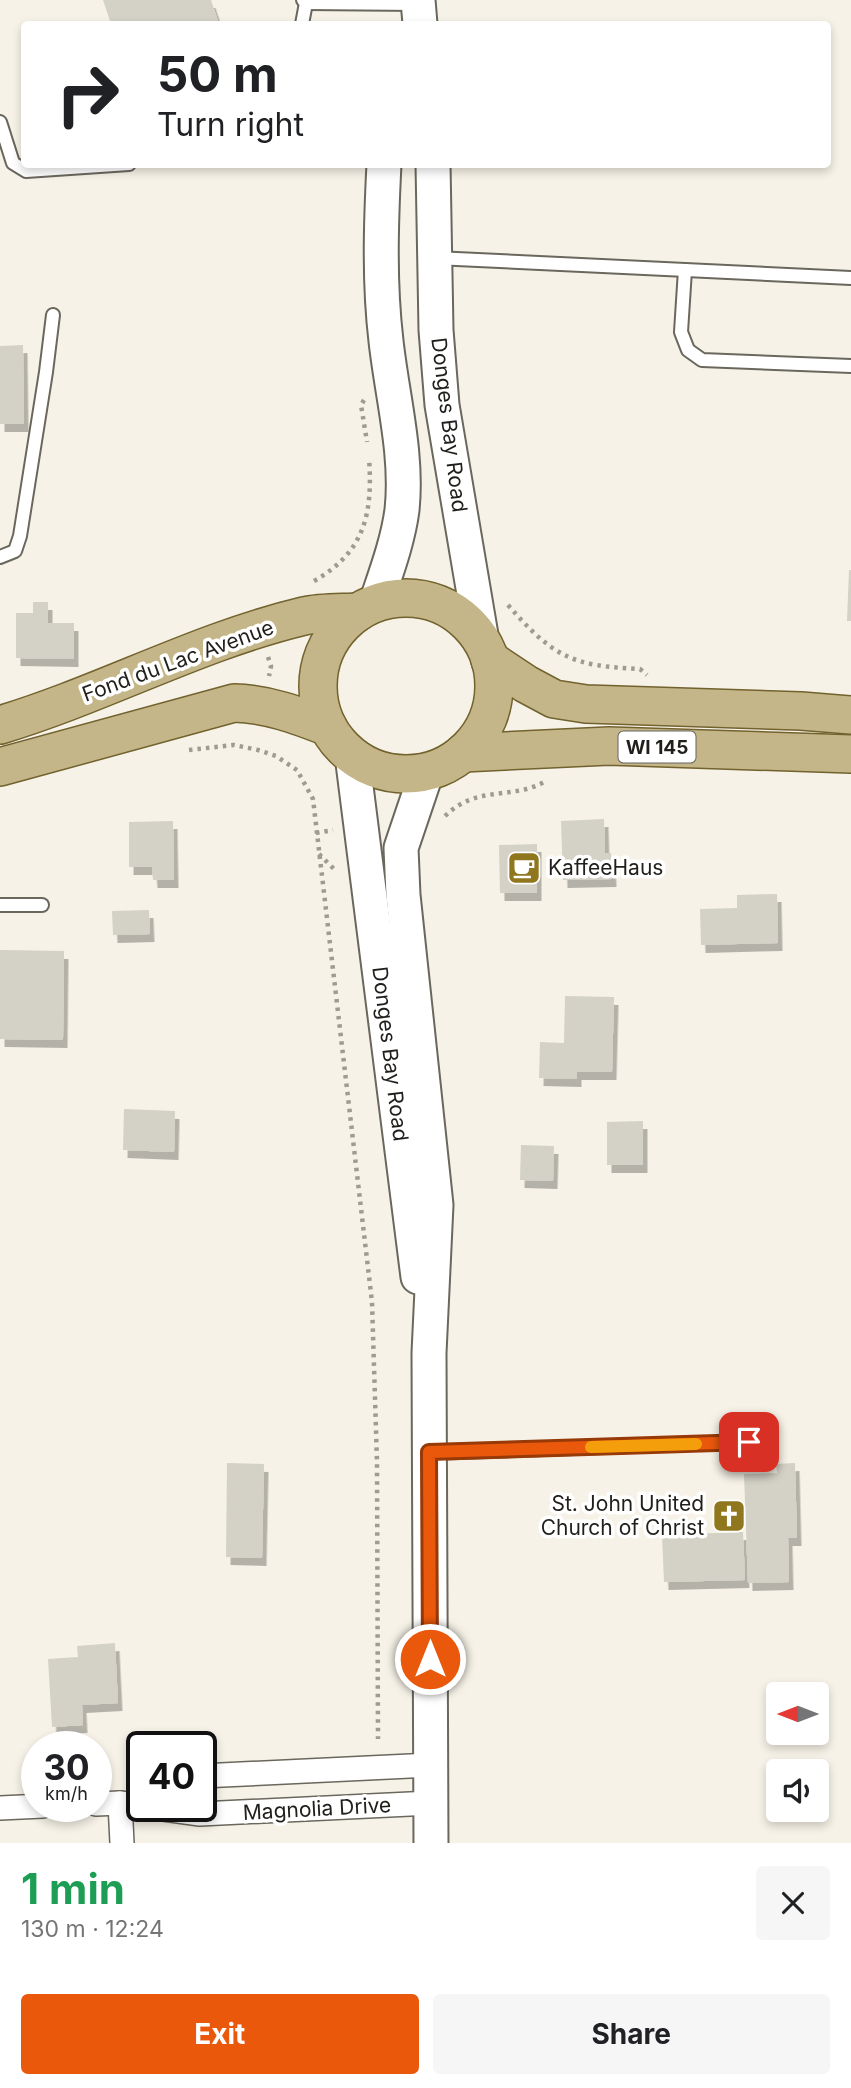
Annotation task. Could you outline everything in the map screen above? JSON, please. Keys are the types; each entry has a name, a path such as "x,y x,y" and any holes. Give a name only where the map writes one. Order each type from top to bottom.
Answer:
{"main road":[{"name":"WI 145","path":"367,607 396,598 416,598 436,603 454,612 470,625 486,650 526,684 554,699 597,705 851,715"},
{"name":"Fond du Lac Avenue","path":"0,725 230,638 307,615 367,607"},
{"path":"328,727 318,691 321,664 332,638 344,624 367,607"},
{"path":"463,752 477,738 487,720 493,700 494,680 486,650"},
{"name":"WI 145","path":"0,767 234,703 257,703 282,709 328,727 338,742 367,765 387,772 407,774 446,764 463,752 609,746 703,747 851,754"}],"street":[{"path":"367,607 391,556 401,513 404,479 385,338 380,238 384,168"},
{"name":"Donges Bay Road","path":"433,168 436,330 442,405 486,650"},
{"name":"Donges Bay Road","path":"352,755 408,1211 429,1353"},
{"name":"Donges Bay Road","path":"427,771 401,848 403,895 436,1205 429,1353 431,1843"},
{"name":"Magnolia Drive","path":"217,1775 431,1765"},
{"name":"Magnolia Drive","path":"120,1803 126,1800"},
{"name":"Magnolia Drive","path":"112,1803 200,1814 431,1803"},
{"path":"120,1803 122,1843"},
{"path":"0,1808 21,1807"}],"lane":[{"path":"302,21 305,2 417,13"},
{"path":"0,122 13,163 21,168"},
{"path":"21,168 26,171 70,168"},
{"path":"435,258 851,278"},
{"path":"685,270 681,332 688,350 702,360 851,366"},
{"path":"0,557 15,551 20,536 46,372 52,314"},
{"path":"0,905 41,905"},
{"path":"429,1452 749,1442"}],"path":[{"path":"361,405 368,445"},
{"path":"303,587 336,569 365,526 369,509 369,455"},
{"path":"505,602 532,633 558,653 585,664 640,669"},
{"path":"190,751 234,746 276,756 296,770 313,799 372,1302 377,1462 378,1739"},
{"path":"439,826 445,815 475,796 534,788"}],"building":[{"path":"103,0 211,0 218,21 110,21"},
{"path":"23,345 24,424 0,424 0,346"},
{"path":"849,570 851,621 847,621"},
{"path":"33,602 48,602 48,623 74,623 74,659 16,658 16,613 33,613"},
{"path":"604,819 605,853 611,853 612,879 563,880 561,821"},
{"path":"173,821 174,880 153,880 152,867 129,867 129,822"},
{"path":"537,844 537,893 500,893 499,845"},
{"path":"777,894 778,943 701,945 700,909 737,908 737,895"},
{"path":"149,910 150,934 113,935 112,911"},
{"path":"0,950 64,951 63,1040 0,1039"},
{"path":"565,996 614,997 612,1072 577,1072 577,1079 539,1078 540,1042 564,1043"},
{"path":"124,1109 175,1111 174,1152 123,1150"},
{"path":"643,1121 643,1165 607,1165 607,1122"},
{"path":"521,1145 554,1146 553,1181 520,1180"},
{"path":"227,1463 264,1464 262,1558 226,1557"},
{"path":"795,1463 797,1538 788,1538 789,1582 748,1583 744,1474 777,1473 776,1464"},
{"path":"743,1532 745,1580 664,1582 662,1535"},
{"path":"115,1643 118,1703 82,1705 83,1725 52,1727 48,1659 78,1657 77,1646"}],"slow traffic":[{"path":"591,1447 696,1444"}],"place":[{"name":"KaffeeHaus","path":"524,868"},
{"name":"St. John United Church of Christ","path":"729,1516"}],"route":[{"path":"430,1659 429,1452 749,1442"}]}
